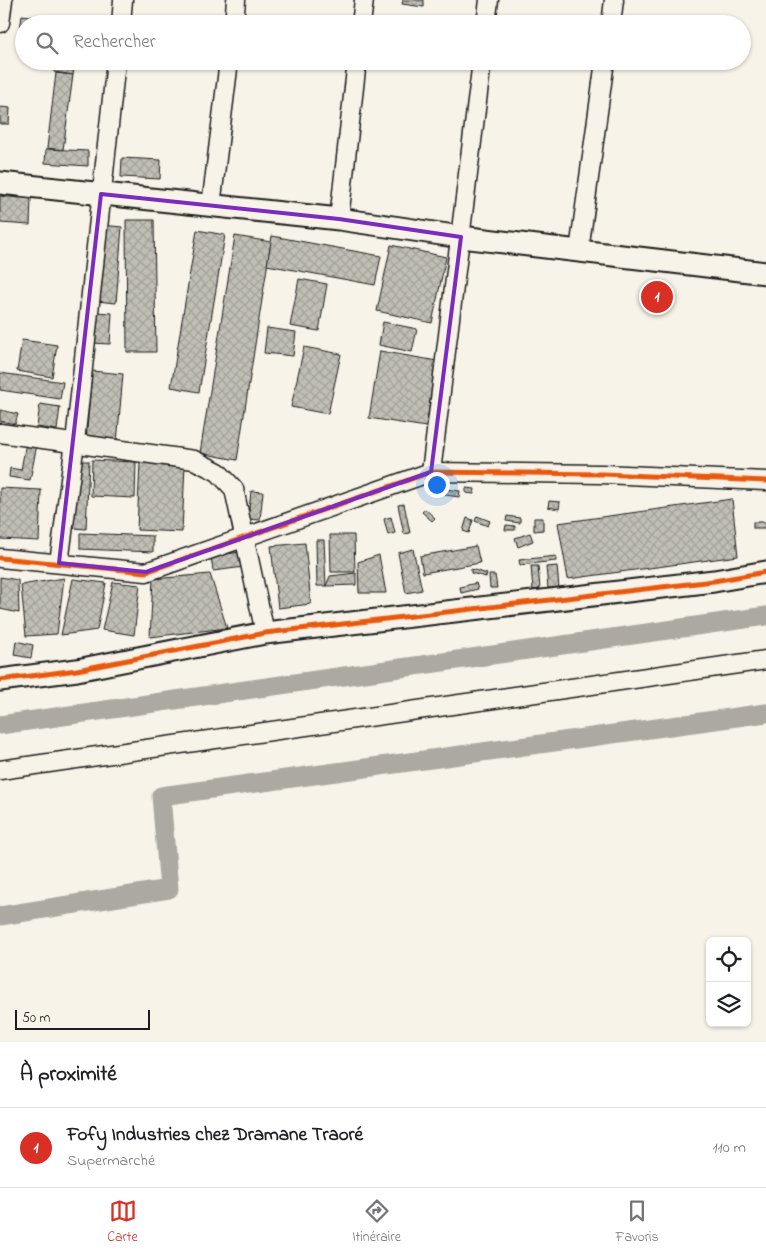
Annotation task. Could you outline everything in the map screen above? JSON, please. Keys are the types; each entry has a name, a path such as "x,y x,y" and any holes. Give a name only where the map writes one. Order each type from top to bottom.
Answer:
{"street":[{"path":"0,23 3,0"},
{"path":"122,15 123,0"},
{"path":"235,15 236,0"},
{"path":"362,15 364,0"},
{"path":"487,15 489,0"},
{"path":"612,15 614,0"},
{"path":"59,563 75,442 115,70"},
{"path":"211,206 228,70"},
{"path":"339,219 356,70"},
{"path":"431,472 481,70"},
{"path":"579,251 604,70"},
{"path":"0,182 339,219 461,237 766,273"},
{"path":"0,433 194,460 218,472 234,489 265,634"},
{"path":"0,558 146,572 431,472 602,474 766,481"},
{"path":"0,680 77,670 265,634 714,581 766,572"},
{"path":"0,770 766,660"}],"highlighted area":[{"path":"101,194 339,219 461,237 431,472 146,572 59,563"}],"building":[{"path":"403,0 424,0 424,7 402,4"},
{"path":"54,70 74,70 73,75 54,72"},
{"path":"56,73 73,75 63,150 47,148"},
{"path":"0,107 10,108 9,124 0,124"},
{"path":"46,149 88,151 88,166 45,163"},
{"path":"122,158 161,160 160,179 121,177"},
{"path":"0,196 31,199 30,225 0,223"},
{"path":"126,220 154,220 156,352 127,352"},
{"path":"102,225 122,227 116,303 96,301"},
{"path":"197,230 225,235 199,392 171,387"},
{"path":"235,236 271,242 237,460 200,453"},
{"path":"272,236 381,256 375,285 267,265"},
{"path":"391,245 446,257 432,323 377,311"},
{"path":"299,279 327,284 319,331 290,326"},
{"path":"93,312 112,313 110,344 91,343"},
{"path":"383,322 417,329 412,352 379,345"},
{"path":"267,328 296,332 293,356 264,353"},
{"path":"22,340 57,345 52,377 17,371"},
{"path":"304,347 341,354 328,414 291,407"},
{"path":"380,351 437,361 426,427 369,418"},
{"path":"92,371 123,374 117,443 86,440"},
{"path":"0,373 63,382 60,399 0,390"},
{"path":"40,404 60,407 57,430 37,427"},
{"path":"0,410 18,414 15,424 0,421"},
{"path":"27,437 38,439 30,480 9,477 10,468 21,470"},
{"path":"92,460 136,462 135,498 91,496"},
{"path":"77,461 89,461 86,529 74,528"},
{"path":"140,462 185,464 182,532 137,530"},
{"path":"0,488 41,490 39,541 0,539"},
{"path":"466,488 475,489 474,494 466,493"},
{"path":"446,489 460,491 459,497 445,495"},
{"path":"251,491 263,492 260,520 248,519"},
{"path":"732,499 738,556 568,579 558,523"},
{"path":"549,501 560,502 559,509 548,507"},
{"path":"404,504 410,533 404,534 398,505"},
{"path":"425,509 435,518 432,521 422,512"},
{"path":"477,516 490,521 488,526 475,521"},
{"path":"507,516 520,518 520,523 506,521"},
{"path":"391,517 395,533 388,535 384,519"},
{"path":"467,518 473,520 469,533 463,531"},
{"path":"534,518 543,518 543,530 534,531"},
{"path":"753,522 766,522 766,528 753,528"},
{"path":"506,525 515,526 515,530 505,530"},
{"path":"80,533 153,536 153,552 80,549"},
{"path":"530,533 533,541 518,547 515,538"},
{"path":"330,535 354,535 355,572 331,572"},
{"path":"316,540 324,540 326,586 317,586"},
{"path":"305,543 311,604 278,608 271,546"},
{"path":"476,546 480,563 423,573 420,556"},
{"path":"413,549 422,590 406,593 398,553"},
{"path":"241,552 244,567 213,571 211,556"},
{"path":"379,555 386,593 359,593 358,562"},
{"path":"556,556 556,561 520,565 519,560"},
{"path":"531,566 538,566 540,589 533,590"},
{"path":"557,566 559,588 548,588 546,567"},
{"path":"471,569 487,574 486,577 471,573"},
{"path":"356,573 356,585 326,586 330,576"},
{"path":"210,574 227,628 150,637 153,579"},
{"path":"489,575 495,575 497,588 490,588"},
{"path":"0,577 18,580 19,613 0,609"},
{"path":"64,578 57,634 26,636 21,585"},
{"path":"73,579 106,583 97,630 61,635"},
{"path":"113,582 140,585 134,635 102,630"},
{"path":"476,583 478,589 461,593 460,587"},
{"path":"16,641 33,645 31,658 14,655"}],"waterway":[{"path":"0,725 766,616"},
{"path":"0,916 169,889 161,796 766,713"}],"cycle path":[{"path":"0,558 146,572 431,472 602,474 766,481"},
{"path":"0,680 77,670 265,633 714,581 766,572"}],"place":[{"name":"Fofy Industries chez Dramane Traoré","path":"657,297"}]}
